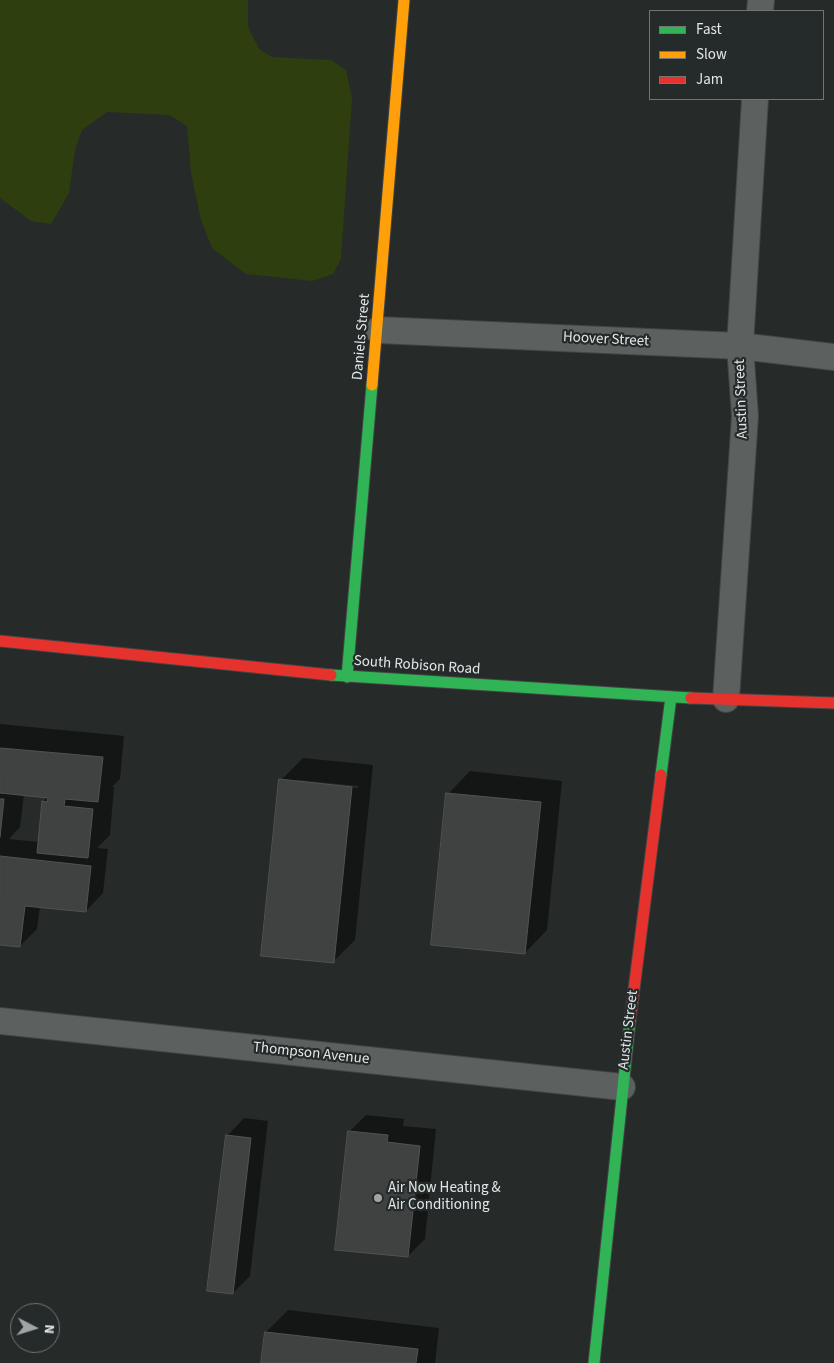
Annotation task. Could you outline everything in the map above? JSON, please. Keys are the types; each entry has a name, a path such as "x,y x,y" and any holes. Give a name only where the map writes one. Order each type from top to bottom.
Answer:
{"street":[{"name":"Daniels Street","path":"347,677 378,330 404,0"},
{"name":"Austin Street","path":"726,699 745,416 740,346 755,100"},
{"name":"Hoover Street","path":"378,330 740,346 834,357"},
{"name":"South Robison Road","path":"0,641 347,677 671,697 834,702"},
{"name":"Austin Street","path":"594,1363 622,1087 671,697"},
{"name":"Thompson Avenue","path":"0,1022 622,1087"}],"green space":[{"path":"0,0 248,0 248,27 259,49 272,57 331,60 346,70 352,98 341,259 333,274 312,281 246,274 212,248 201,220 191,173 187,126 169,115 107,112 82,130 75,150 69,193 51,224 31,221 0,198"}],"building":[{"path":"0,748 103,757 98,802 65,799 64,806 93,809 88,858 37,853 42,801 47,802 48,798 0,793"},
{"path":"279,779 352,787 334,963 261,956"},
{"path":"446,793 541,802 525,954 431,945"},
{"path":"0,799 4,799 0,837"},
{"path":"0,856 91,866 86,912 25,906 20,947 0,945"},
{"name":"Air Now Heating & Air Conditioning","path":"348,1131 388,1135 387,1142 420,1146 408,1257 335,1250"},
{"path":"226,1135 251,1138 233,1294 207,1291"},
{"path":"265,1332 418,1349 416,1363 261,1363"}],"traffic: fast":[{"path":"347,677 372,385"},
{"path":"331,675 691,698"},
{"path":"661,775 671,697"},
{"path":"594,1363 630,1021"}],"traffic: slow":[{"path":"372,385 404,0"}],"traffic: jam":[{"path":"0,641 331,675"},
{"path":"691,698 834,703"},
{"path":"630,1021 661,775"}],"place":[{"name":"Air Now Heating & Air Conditioning","path":"378,1198"}]}
